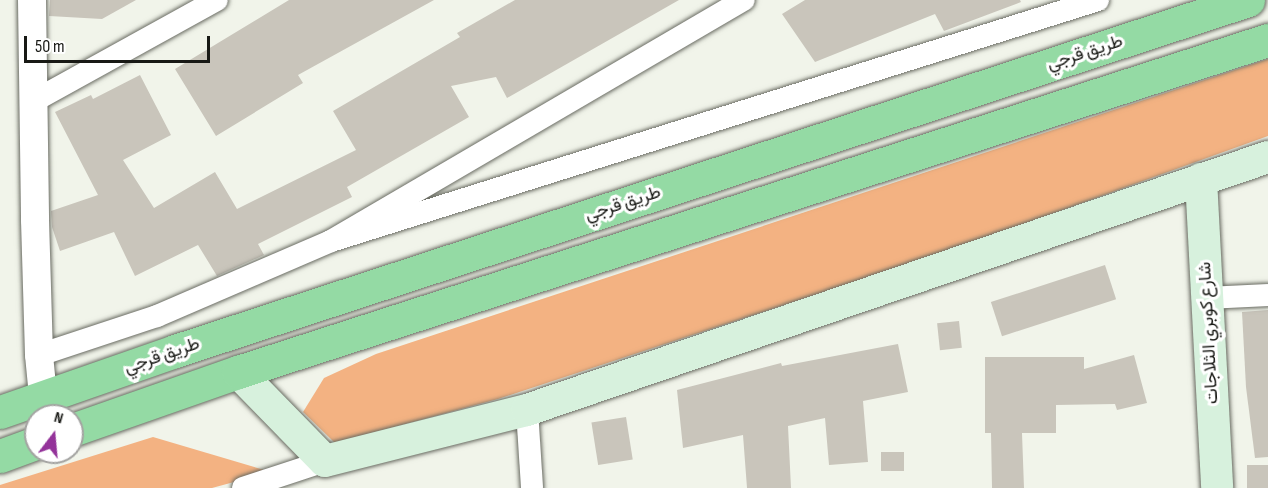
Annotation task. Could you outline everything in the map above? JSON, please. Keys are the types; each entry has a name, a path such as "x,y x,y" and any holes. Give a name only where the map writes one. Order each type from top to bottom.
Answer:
{"highway":[{"name":"طريق قرجي","path":"0,412 1248,0"},
{"path":"84,426 238,372 1268,40"},
{"path":"652,195 666,234"},
{"path":"0,456 24,447"}],"main road":[{"path":"238,372 325,461 527,410 1268,157"},
{"name":"شارع كوبري الثلاجات","path":"1200,179 1217,488"}],"street":[{"path":"32,0 32,102 39,355 44,396"},
{"path":"32,102 217,0"},
{"path":"331,241 744,0"},
{"path":"39,355 157,316 331,241 1098,0"},
{"path":"1207,298 1268,295"},
{"path":"527,410 532,488"},
{"path":"243,488 325,461"}],"shaded area":[{"path":"1268,59 1268,136 960,247 498,399 335,443 303,412 324,378 376,354"},
{"path":"153,437 271,472 212,488 0,488 0,485 67,464 84,464 84,459"}],"building":[{"path":"50,0 136,0 102,19 49,16"},
{"path":"289,0 434,0 298,75 303,83 216,136 175,69"},
{"path":"515,0 679,0 507,98 496,77 451,86 469,117 347,187 352,197 258,244 264,255 217,276 198,245 135,276 114,232 60,251 52,227 51,211 98,195 55,112 91,95 93,99 140,75 171,135 123,160 154,208 215,172 237,209 356,150 333,111 460,37 457,33"},
{"path":"805,0 1020,0 1021,2 944,31 935,14 815,62 782,14"},
{"path":"1105,265 1116,299 1002,336 991,302"},
{"path":"1268,310 1268,457 1255,458 1246,387 1242,312"},
{"path":"959,321 962,348 940,350 937,323"},
{"path":"898,344 908,392 863,401 868,462 829,465 825,418 788,426 791,488 747,488 743,435 683,448 677,390 781,363 782,366"},
{"path":"1134,355 1147,403 1117,410 1115,404 1056,405 1056,433 1022,433 1024,488 992,488 991,433 985,433 985,357 1084,357 1084,369"},
{"path":"626,417 633,459 598,465 591,422"},
{"path":"881,452 904,452 904,471 881,471"},
{"path":"1247,465 1268,465 1268,488 1247,488"}]}
